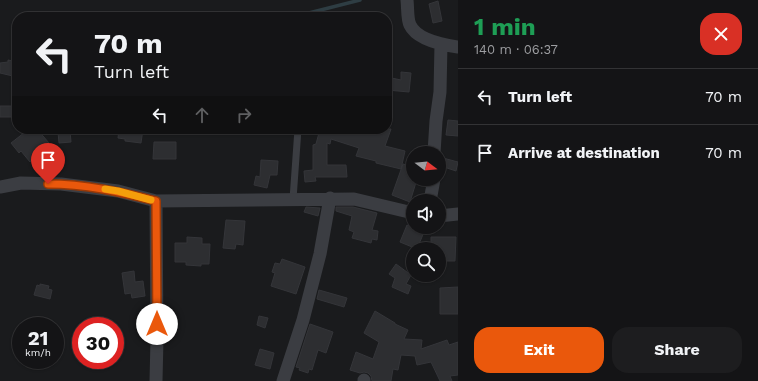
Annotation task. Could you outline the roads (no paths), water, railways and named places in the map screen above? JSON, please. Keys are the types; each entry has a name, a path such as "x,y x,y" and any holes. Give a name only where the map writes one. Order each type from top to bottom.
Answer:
{"street":[{"path":"407,0 409,24 412,29 418,34 441,44 458,47"},
{"path":"434,146 440,92 441,44"},
{"path":"0,187 21,183 61,184 118,191 156,201 330,198 354,199 406,211"},
{"path":"283,381 303,320 320,254 330,198"},
{"path":"156,201 156,381"},
{"path":"446,215 458,214"}],"lane":[{"path":"293,199 298,134"}],"waterway":[{"path":"313,12 360,0"}]}
